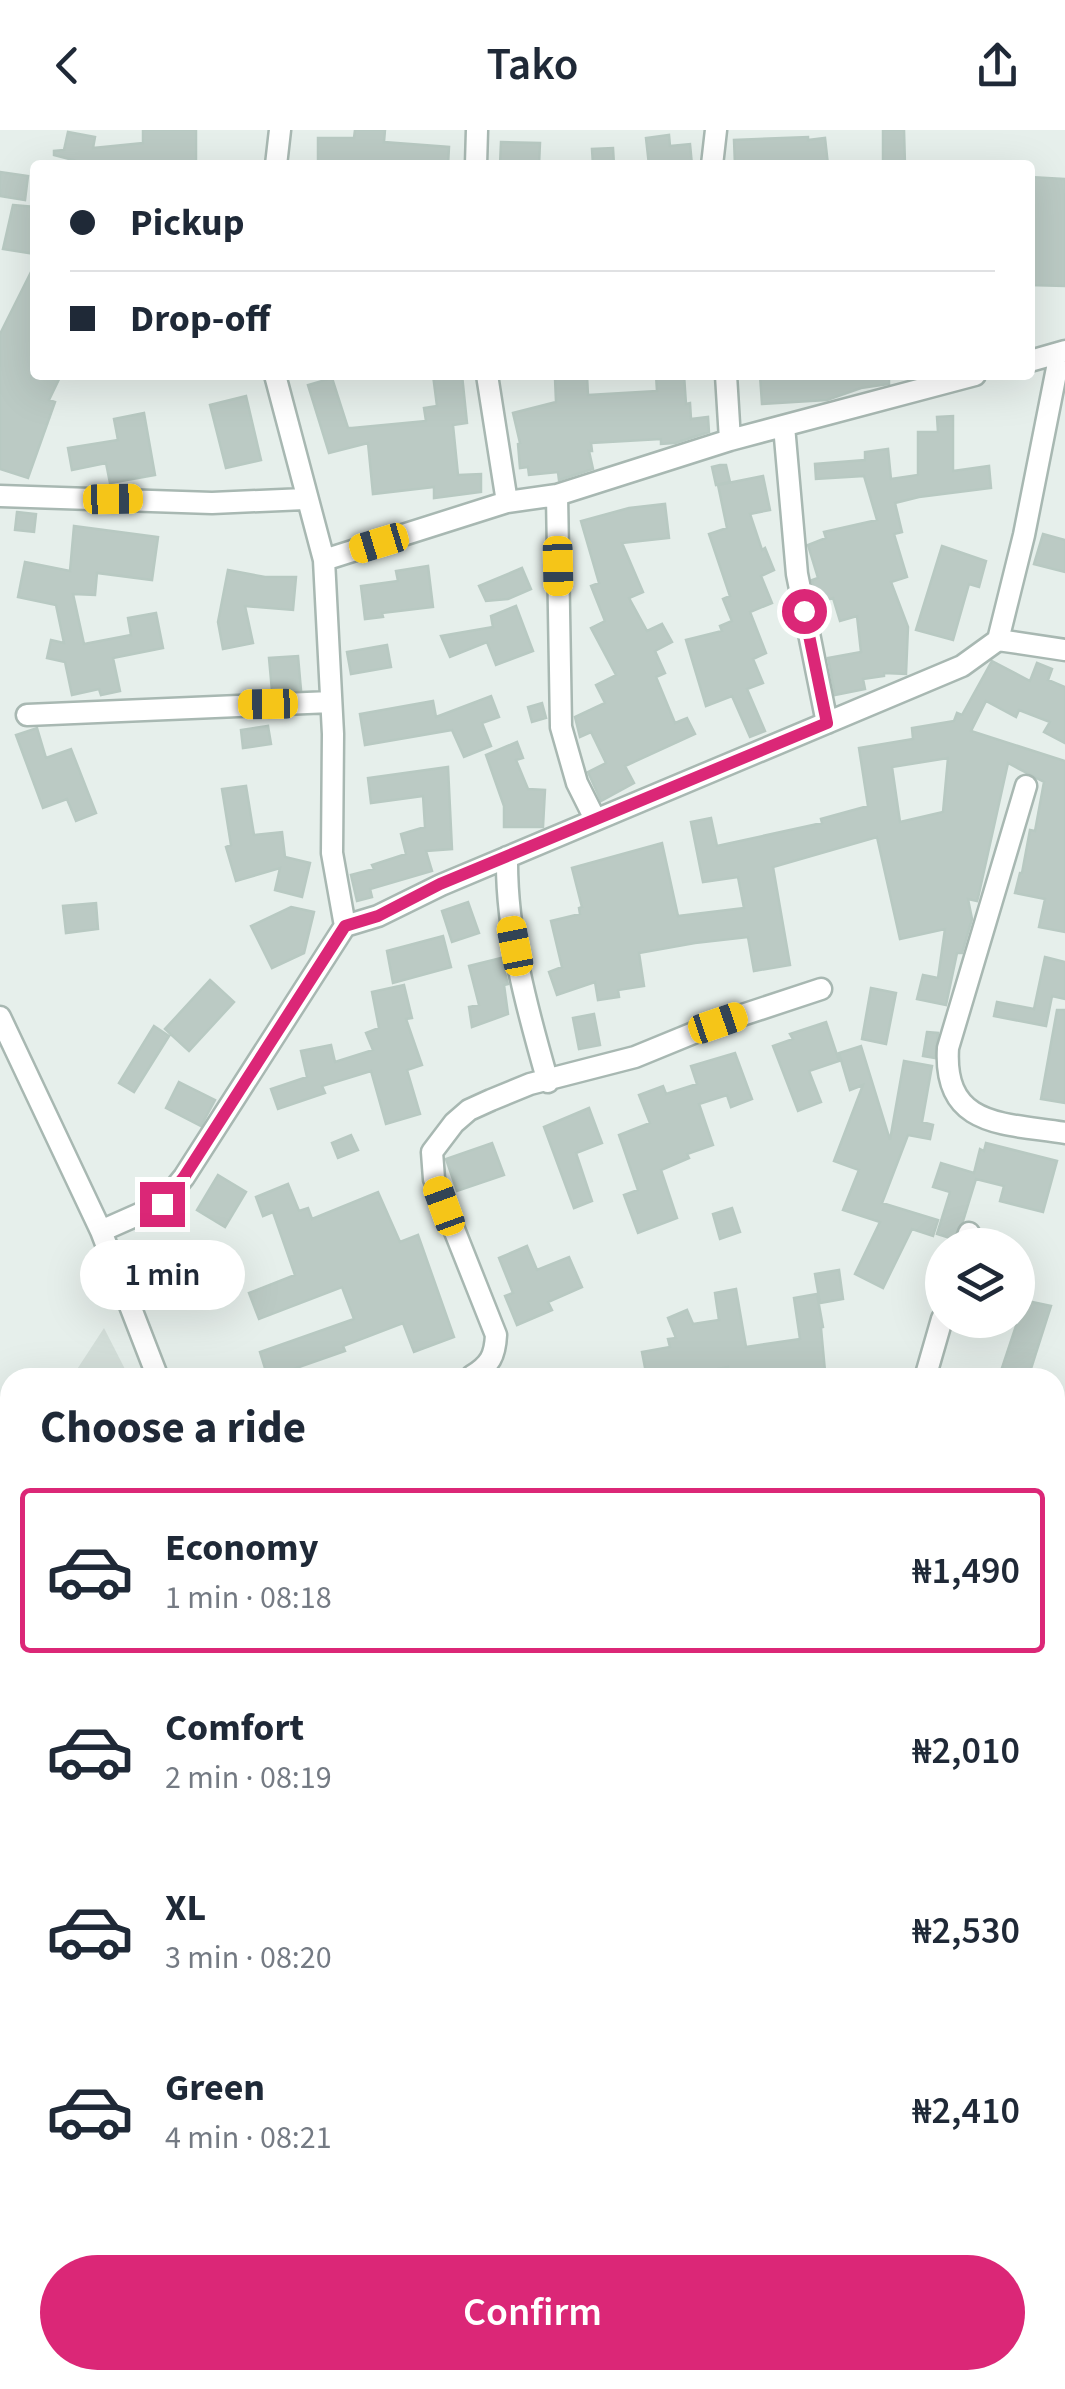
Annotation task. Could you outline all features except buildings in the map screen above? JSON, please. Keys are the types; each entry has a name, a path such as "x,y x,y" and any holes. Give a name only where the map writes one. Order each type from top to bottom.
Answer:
{"street":[{"path":"277,160 280,130"},
{"path":"476,160 478,130"},
{"path":"713,160 716,130"},
{"path":"101,1230 162,1204 184,1177 345,926 378,916 415,896 962,666 998,640 1062,352 1035,360"},
{"path":"276,380 324,560 331,702 332,852 345,926"},
{"path":"488,380 508,502"},
{"path":"726,380 730,440"},
{"path":"324,560 508,502 557,495 730,440 956,380"},
{"path":"784,426 797,574 827,723"},
{"path":"557,495 562,728 577,783 595,819"},
{"path":"0,496 212,503 306,499"},
{"path":"998,640 1065,650"},
{"path":"27,715 331,702"},
{"path":"1026,786 948,1048 946,1076 961,1106 995,1122 1065,1132"},
{"path":"507,857 506,901 526,1002 548,1082"},
{"path":"484,1368 496,1351 496,1335 434,1179 432,1152 469,1110 530,1084 635,1057 718,1023 821,988"},
{"path":"0,1017 101,1230 154,1368"},
{"path":"928,1368 937,1338"}],"shaded area":[{"path":"104,1328 124,1368 78,1368"}],"route":[{"path":"162,1204 184,1177 345,926 378,916 440,884 827,723 804,611"}]}
